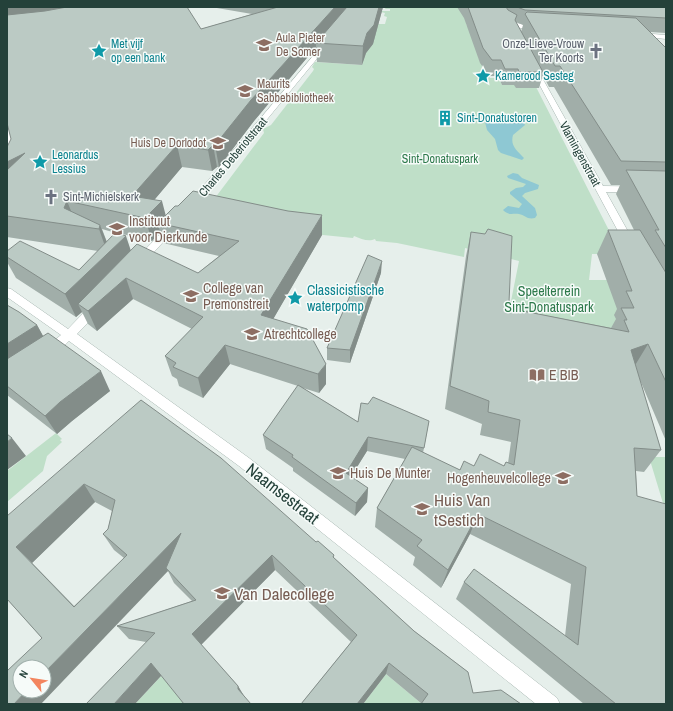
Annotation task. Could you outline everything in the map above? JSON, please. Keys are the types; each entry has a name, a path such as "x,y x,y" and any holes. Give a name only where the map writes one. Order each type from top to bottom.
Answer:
{"street":[{"path":"497,7 508,22 520,28 543,29"},
{"path":"516,34 520,28"},
{"path":"633,35 666,37"},
{"name":"Charles Deberiotstraat","path":"134,267 223,169 331,38"},
{"name":"Vlamingenstraat","path":"531,62 634,251"},
{"path":"7,127 15,160 7,180"},
{"path":"599,189 666,190"},
{"name":"Naamsestraat","path":"7,292 69,335 243,462 492,660 551,704"},
{"path":"40,358 69,335 103,300"}],"green space":[{"name":"Sint-Donatuspark","path":"386,7 459,7 473,23 466,23 467,26 480,26 478,57 485,70 507,70 509,72 487,73 490,78 499,78 502,85 535,85 621,254 592,254 589,280 607,280 611,290 619,290 621,331 505,331 519,261 465,248 464,257 397,243 376,241 375,239 368,240 354,236 353,238 303,233 215,198 264,133 263,129 271,125 313,71 314,69 312,67 315,62 362,65 363,62 346,60 374,38 377,24 385,24 387,17 384,16 385,13 381,11 390,11 390,9 385,9"},
{"path":"56,433 62,439 60,440 62,442 47,456 43,471 7,502 7,471"},
{"path":"649,457 666,457 666,513"},
{"path":"166,671 185,704 135,704"},
{"path":"386,674 422,704 363,704"}],"water":[{"path":"501,116 512,117 525,125 513,135 512,139 513,145 524,158 522,160 501,153 498,150 495,139 487,130 485,122 490,118"},
{"path":"513,173 539,185 538,189 525,193 522,196 535,208 537,215 535,218 528,218 519,214 509,214 503,210 508,206 519,208 522,204 510,194 510,192 516,188 523,187 526,184 508,178 507,176"}],"building":[{"path":"67,7 187,7 201,29 278,7 335,7 251,100 215,145 208,150 177,145 132,196 162,201 145,218 67,201 64,208 100,225 99,229 7,216 7,170 25,153 7,162 7,147 11,139 7,123 7,15"},
{"path":"347,7 379,7 374,25 367,33 363,46 316,43"},
{"path":"468,7 506,7 508,10 517,15 515,20 543,72 519,72 518,69 505,69 501,60 492,60 483,48"},
{"path":"517,7 666,7 666,18 525,10"},
{"path":"527,12 636,18 666,48 666,162 621,161 560,66 555,66 525,14"},
{"path":"626,170 666,171 666,248 655,230 659,230"},
{"path":"193,191 288,211 322,215 261,315 307,329 326,364 318,374 225,345 198,378 173,367 176,363 165,356 203,317 126,278 88,311 78,304 137,244 198,273 239,241 158,223"},
{"path":"488,229 512,236 509,302 513,302 513,306 518,307 518,310 629,332 624,320 627,320 621,308 634,308 626,291 632,291 608,230 640,230 666,273 666,382 648,344 631,350 661,450 634,448 637,496 666,504 666,704 616,704 464,582 474,569 578,645 586,567 478,514 448,570 417,546 422,540 377,508 412,447 460,470 464,461 474,466 480,454 504,466 506,462 514,465 520,420 488,412 489,401 450,386 471,232 485,234"},
{"path":"116,232 126,236 65,294 7,257 7,251 20,241 79,270"},
{"path":"368,255 382,261 350,350 327,348"},
{"path":"7,305 37,325 7,344"},
{"path":"48,333 101,371 60,402 45,416 7,386 7,359"},
{"path":"298,385 358,422 361,403 368,404 373,397 429,421 424,448 368,437 346,473 368,488 356,503 292,457 293,455 263,435"},
{"path":"141,400 221,458 316,542 318,541 334,555 333,557 414,631 468,672 473,693 501,690 521,704 421,704 428,694 389,663 357,704 301,704 357,635 272,555 192,634 238,686 238,689 251,704 184,704 151,663 114,704 86,704 155,633 117,626 196,600 166,568 181,533 52,665 52,659 20,659 42,638 7,599 7,516","holes":["84,484 115,500 108,529 103,534 127,555 74,607 16,547"]},
{"path":"7,434 12,438 7,442"},
{"path":"12,666 12,699 19,699 14,704 7,704 7,671"}],"place":[{"name":"Aula Pieter De Somer","path":"264,45"},
{"name":"Met vijf op een bank","path":"99,51"},
{"name":"Onze-Lieve-Vrouw Ter Koorts","path":"596,51"},
{"name":"Kamerood Sesteg","path":"483,76"},
{"name":"Maurits Sabbebibliotheek","path":"245,91"},
{"name":"Sint-Donatustoren","path":"445,118"},
{"name":"Huis De Dorlodot","path":"218,143"},
{"name":"Leonardus Lessius","path":"40,162"},
{"name":"Sint-Michielskerk","path":"51,197"},
{"name":"Instituut voor Dierkunde","path":"117,229"},
{"name":"College van Premonstreit","path":"191,296"},
{"name":"Classicistische waterpomp","path":"295,298"},
{"name":"Atrechtcollege","path":"252,334"},
{"name":"E BIB","path":"537,375"},
{"name":"Huis De Munter","path":"338,473"},
{"name":"Hogenheuvelcollege","path":"563,478"},
{"name":"Huis Van tSestich","path":"422,509"},
{"name":"Van Dalecollege","path":"222,593"}],"park label":[{"name":"Speelterrein Sint-Donatuspark","path":"549,300"}]}
